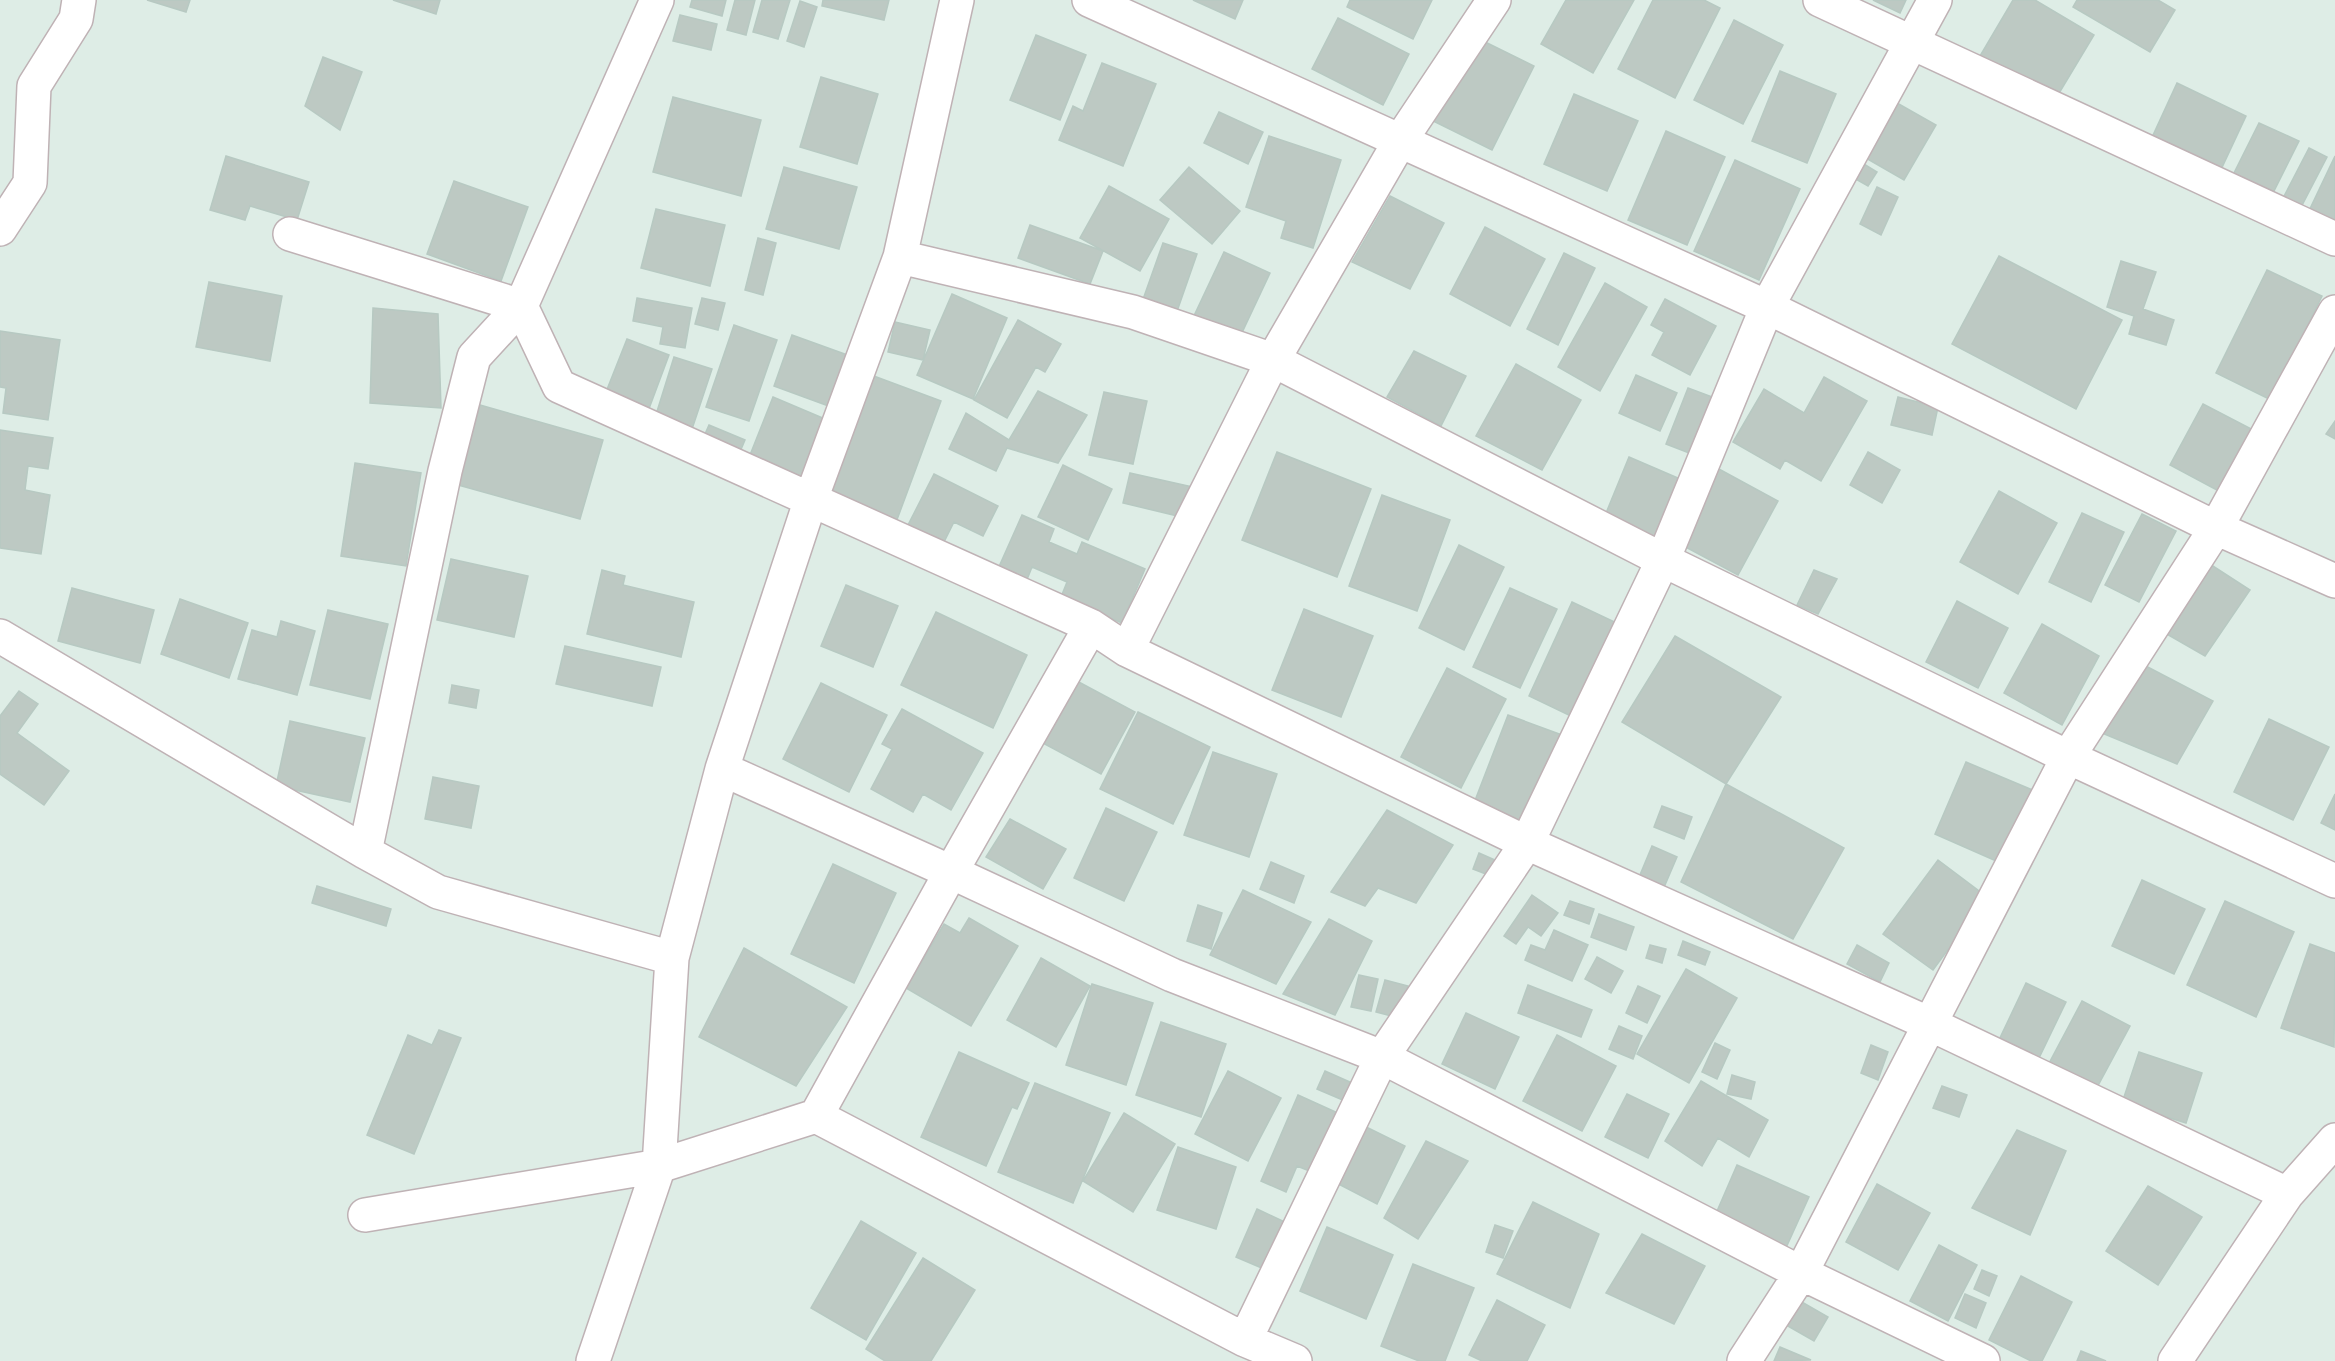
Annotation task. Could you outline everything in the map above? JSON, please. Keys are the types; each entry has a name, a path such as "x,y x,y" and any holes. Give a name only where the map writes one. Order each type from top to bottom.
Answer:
{"street":[{"path":"0,229 30,183 34,86 76,19 79,0"},
{"path":"365,852 446,471 474,357 521,306 657,0"},
{"path":"593,1361 658,1166 672,958 722,769 811,499 900,257 957,0"},
{"path":"1089,0 1767,307 2217,528 2335,581"},
{"path":"1127,650 1273,360 1400,141 1494,0"},
{"path":"1820,0 2335,239"},
{"path":"1245,1340 1382,1057 1527,843 1662,560 1767,307 1935,0"},
{"path":"290,234 521,306 559,386 1091,626 1127,650 1527,843 1930,1024 2287,1194"},
{"path":"900,257 1133,312 1273,360 1662,560 2068,757 2335,881"},
{"path":"1744,1361 1800,1273 2068,757 2217,528 2335,312"},
{"path":"365,1215 658,1166 816,1116 1091,626"},
{"path":"0,636 365,852 438,892 672,958"},
{"path":"722,769 1172,975 1382,1057 1800,1273 1983,1361"},
{"path":"816,1116 1245,1340 1295,1361"},
{"path":"2175,1361 2287,1194 2335,1140"}],"building":[{"path":"147,0 190,0 186,12"},
{"path":"393,0 440,0 436,14"},
{"path":"692,0 726,0 722,16 690,7"},
{"path":"735,0 755,0 746,35 727,30"},
{"path":"762,0 790,0 778,39 753,32"},
{"path":"823,0 889,0 884,20 822,6"},
{"path":"1193,0 1243,0 1235,19"},
{"path":"1350,0 1432,0 1413,39 1347,7"},
{"path":"1566,0 1634,0 1593,73 1541,44"},
{"path":"1653,0 1704,0 1720,8 1675,98 1618,69"},
{"path":"1873,0 1906,0 1900,13"},
{"path":"2013,0 2035,0 2094,35 2055,100 1980,56"},
{"path":"2077,0 2158,0 2175,10 2150,52 2073,7"},
{"path":"800,1 817,7 804,47 787,41"},
{"path":"680,15 717,24 711,50 673,41"},
{"path":"1338,18 1409,54 1383,105 1312,69"},
{"path":"1734,20 1783,45 1743,124 1694,100"},
{"path":"1036,35 1086,55 1060,120 1010,100"},
{"path":"1475,37 1534,66 1492,150 1433,121"},
{"path":"323,57 362,72 340,130 305,106"},
{"path":"1102,63 1156,84 1123,166 1059,140 1073,106 1083,111"},
{"path":"1780,71 1836,94 1807,163 1752,141"},
{"path":"821,77 878,94 857,164 800,147"},
{"path":"2177,83 2246,116 2218,176 2149,144"},
{"path":"1574,94 1638,121 1607,191 1544,164"},
{"path":"673,97 761,120 741,196 653,172"},
{"path":"1897,103 1936,125 1904,180 1864,157"},
{"path":"1219,112 1263,132 1248,164 1204,143"},
{"path":"2259,123 2299,141 2269,201 2230,181"},
{"path":"1666,131 1725,157 1687,245 1628,220"},
{"path":"1269,136 1341,160 1313,248 1281,238 1286,221 1246,207"},
{"path":"2309,148 2327,157 2298,213 2280,204"},
{"path":"226,156 309,182 297,220 250,206 245,220 210,210"},
{"path":"2335,156 2335,226 2308,213"},
{"path":"1854,158 1877,172 1868,186 1845,173"},
{"path":"1735,160 1800,189 1759,280 1694,251"},
{"path":"784,167 857,187 839,249 766,229"},
{"path":"1189,167 1240,211 1212,244 1160,200"},
{"path":"454,181 528,207 501,281 427,254"},
{"path":"1109,186 1169,219 1140,271 1080,238"},
{"path":"1877,187 1898,197 1881,235 1860,224"},
{"path":"1390,196 1444,223 1410,289 1352,262"},
{"path":"656,209 725,225 710,286 641,268"},
{"path":"1030,225 1103,251 1090,284 1018,258"},
{"path":"1485,227 1545,259 1510,326 1450,294"},
{"path":"758,238 776,243 763,295 745,290"},
{"path":"1163,243 1197,254 1175,317 1141,305"},
{"path":"1224,252 1270,273 1239,339 1193,318"},
{"path":"1564,253 1595,268 1558,345 1527,329"},
{"path":"1999,256 2122,320 2076,409 1952,344"},
{"path":"2121,261 2156,272 2143,309 2174,320 2166,345 2129,334 2134,316 2107,307"},
{"path":"2267,270 2322,296 2271,400 2216,373"},
{"path":"209,282 282,296 270,361 196,347"},
{"path":"1605,283 1647,307 1600,391 1558,367"},
{"path":"952,294 1007,318 973,399 917,375"},
{"path":"637,298 692,308 685,348 660,344 663,327 633,321"},
{"path":"702,298 725,303 718,330 695,324"},
{"path":"1665,299 1716,326 1690,375 1652,355 1664,332 1651,325"},
{"path":"373,308 438,314 441,408 370,403"},
{"path":"1018,320 1061,344 1045,372 1036,367 1007,418 974,400"},
{"path":"895,322 930,330 923,360 888,352"},
{"path":"734,325 777,340 749,421 706,407"},
{"path":"0,331 60,340 48,420 3,413 6,388 0,387"},
{"path":"792,335 853,357 834,408 774,386"},
{"path":"627,339 669,355 647,414 604,397"},
{"path":"1414,351 1466,376 1441,426 1387,397"},
{"path":"674,357 712,369 691,432 654,421"},
{"path":"1516,364 1581,400 1542,470 1476,436"},
{"path":"863,372 941,401 895,525 817,496"},
{"path":"1636,375 1677,393 1660,431 1619,413"},
{"path":"1824,377 1867,401 1821,481 1785,460 1780,469 1733,442 1764,389 1804,413"},
{"path":"1688,388 1720,400 1697,456 1666,444"},
{"path":"1038,391 1087,415 1058,463 1007,448 996,471 949,449 966,413 1009,440"},
{"path":"1104,392 1147,401 1133,464 1089,455"},
{"path":"773,397 832,422 808,485 748,460"},
{"path":"1898,397 1938,407 1932,435 1891,425"},
{"path":"2203,404 2261,434 2228,496 2170,465"},
{"path":"480,405 603,440 580,519 458,485"},
{"path":"2335,421 2335,439 2326,434"},
{"path":"709,425 745,440 737,459 701,443"},
{"path":"0,430 53,438 48,469 28,466 25,490 50,495 41,554 0,548"},
{"path":"1277,452 1371,489 1337,577 1242,540"},
{"path":"1868,452 1900,470 1882,503 1850,485"},
{"path":"1629,457 1687,482 1661,542 1604,518"},
{"path":"355,463 421,473 406,566 341,556"},
{"path":"1063,465 1112,489 1088,540 1038,517"},
{"path":"1717,468 1778,501 1738,575 1676,542"},
{"path":"1130,473 1193,487 1186,518 1123,503"},
{"path":"934,474 998,506 983,536 954,522 943,544 908,525"},
{"path":"1999,491 2057,523 2018,594 1960,562"},
{"path":"1382,495 1450,520 1417,611 1349,586"},
{"path":"2082,513 2124,532 2091,602 2049,582"},
{"path":"2142,514 2176,531 2139,602 2105,585"},
{"path":"1022,515 1054,529 1049,542 1077,554 1082,542 1145,569 1122,623 1061,597 1067,582 1032,567 1026,582 998,569"},
{"path":"1459,545 1504,567 1464,650 1419,628"},
{"path":"451,559 528,576 514,637 437,620"},
{"path":"2202,559 2250,590 2205,656 2151,625"},
{"path":"602,570 625,576 623,585 694,602 681,657 587,634"},
{"path":"1814,570 1837,579 1818,614 1797,605"},
{"path":"846,585 898,606 873,667 821,646"},
{"path":"72,588 154,610 140,663 58,641"},
{"path":"1510,588 1557,609 1520,688 1473,667"},
{"path":"180,599 248,623 229,678 161,654"},
{"path":"1957,601 2008,628 1978,688 1926,662"},
{"path":"1572,602 1619,624 1575,718 1529,696"},
{"path":"1304,609 1373,636 1341,717 1272,690"},
{"path":"328,610 388,624 370,699 310,685"},
{"path":"936,612 1027,655 993,728 901,685"},
{"path":"281,621 315,631 297,695 238,679 252,630 277,637"},
{"path":"2042,624 2099,656 2062,725 2004,693"},
{"path":"1675,636 1781,697 1726,784 1622,722"},
{"path":"565,646 661,667 652,706 556,684"},
{"path":"2140,663 2213,701 2177,764 2092,729"},
{"path":"1447,668 1506,699 1461,788 1401,757"},
{"path":"1075,680 1135,712 1101,774 1039,741"},
{"path":"821,683 887,715 849,792 783,759"},
{"path":"452,685 479,690 476,708 449,703"},
{"path":"19,691 38,704 17,733 69,771 44,805 0,774 0,716"},
{"path":"902,709 983,753 951,810 923,794 913,812 871,789 892,749 882,744"},
{"path":"1138,712 1210,747 1173,824 1100,789"},
{"path":"1508,715 1562,735 1529,824 1474,803"},
{"path":"2269,719 2329,747 2293,820 2234,792"},
{"path":"290,721 365,738 350,802 276,786"},
{"path":"1213,752 1277,774 1249,857 1184,835"},
{"path":"1966,762 2035,791 2003,864 1935,834"},
{"path":"433,777 479,786 471,828 425,819"},
{"path":"1726,784 1844,848 1793,939 1681,882"},
{"path":"2335,794 2335,830 2321,823"},
{"path":"1662,806 1692,817 1684,839 1654,827"},
{"path":"1106,808 1157,832 1124,901 1074,878"},
{"path":"1387,810 1453,845 1416,903 1378,888 1365,906 1331,892"},
{"path":"1010,819 1066,849 1043,889 986,857"},
{"path":"1652,846 1677,857 1662,892 1637,882"},
{"path":"1479,853 1497,861 1491,876 1473,869"},
{"path":"1938,860 1987,897 1933,970 1883,934"},
{"path":"1271,862 1304,876 1294,903 1260,889"},
{"path":"833,864 896,893 854,983 791,954"},
{"path":"2142,880 2205,909 2174,974 2112,946"},
{"path":"317,886 391,909 386,926 312,903"},
{"path":"1243,890 1311,922 1276,984 1210,955"},
{"path":"1532,895 1558,913 1541,936 1528,927 1516,944 1504,936"},
{"path":"1570,901 1594,909 1589,924 1564,915"},
{"path":"2225,901 2294,932 2256,1017 2187,985"},
{"path":"1198,905 1222,913 1211,949 1187,941"},
{"path":"1599,914 1634,927 1626,950 1591,937"},
{"path":"969,918 1018,946 971,1026 906,988 944,924 960,933"},
{"path":"1329,919 1372,941 1335,1015 1283,994"},
{"path":"1554,930 1588,945 1572,981 1525,960 1531,945 1545,950"},
{"path":"1683,941 1710,952 1705,965 1678,955"},
{"path":"2310,944 2335,953 2334,1047 2281,1028"},
{"path":"1650,945 1666,949 1662,963 1646,958"},
{"path":"1857,945 1889,963 1880,982 1847,964"},
{"path":"744,948 847,1007 796,1086 699,1037"},
{"path":"1597,957 1623,971 1611,993 1585,979"},
{"path":"1041,958 1090,986 1056,1047 1007,1020"},
{"path":"1686,969 1737,998 1689,1083 1637,1054"},
{"path":"1359,975 1378,979 1371,1011 1351,1007"},
{"path":"1385,980 1408,986 1399,1018 1376,1012"},
{"path":"2026,983 2066,1002 2039,1058 1999,1040"},
{"path":"1092,984 1153,1003 1126,1085 1066,1065"},
{"path":"1528,985 1592,1010 1581,1037 1518,1013"},
{"path":"1638,986 1660,996 1647,1023 1626,1013"},
{"path":"2082,1001 2130,1026 2094,1093 2046,1069"},
{"path":"1466,1013 1519,1037 1495,1089 1442,1064"},
{"path":"1161,1022 1226,1044 1201,1117 1136,1095"},
{"path":"1619,1026 1642,1036 1633,1059 1609,1049"},
{"path":"439,1030 461,1038 414,1154 367,1135 408,1035 432,1045"},
{"path":"1557,1035 1616,1066 1582,1131 1523,1101"},
{"path":"1715,1043 1730,1050 1717,1079 1702,1072"},
{"path":"1871,1045 1888,1052 1878,1080 1861,1073"},
{"path":"959,1052 1029,1083 1017,1109 1012,1107 986,1166 921,1137"},
{"path":"2139,1052 2202,1073 2186,1123 2122,1103"},
{"path":"1228,1071 1281,1098 1248,1161 1195,1134"},
{"path":"1325,1071 1352,1083 1345,1101 1317,1089"},
{"path":"1732,1075 1755,1082 1751,1099 1727,1094"},
{"path":"1701,1081 1768,1120 1749,1157 1718,1138 1702,1166 1665,1141"},
{"path":"1035,1083 1110,1113 1073,1203 998,1172"},
{"path":"1942,1086 1967,1095 1959,1117 1933,1108"},
{"path":"1627,1094 1669,1114 1648,1158 1605,1137"},
{"path":"1298,1095 1342,1115 1317,1174 1297,1166 1286,1192 1261,1181"},
{"path":"1124,1113 1175,1144 1133,1212 1083,1181"},
{"path":"1356,1122 1405,1146 1377,1204 1321,1175"},
{"path":"2017,1130 2066,1151 2030,1235 1972,1208"},
{"path":"1426,1141 1468,1161 1418,1239 1384,1218"},
{"path":"1178,1147 1236,1167 1216,1229 1157,1210"},
{"path":"1737,1165 1809,1197 1785,1250 1714,1218"},
{"path":"1877,1184 1930,1213 1898,1270 1846,1242"},
{"path":"2148,1186 2202,1217 2158,1285 2106,1251"},
{"path":"1533,1202 1599,1234 1570,1308 1497,1274"},
{"path":"1257,1209 1285,1222 1264,1269 1236,1257"},
{"path":"861,1221 916,1253 866,1340 811,1308"},
{"path":"1495,1225 1513,1231 1503,1258 1486,1252"},
{"path":"1327,1227 1393,1255 1366,1319 1300,1291"},
{"path":"1642,1234 1705,1266 1674,1324 1606,1293"},
{"path":"1939,1245 1977,1265 1948,1321 1910,1301"},
{"path":"923,1258 975,1290 931,1361 885,1361 866,1349"},
{"path":"1413,1264 1474,1288 1445,1361 1419,1361 1381,1346"},
{"path":"1982,1270 1997,1276 1989,1296 1974,1289"},
{"path":"2021,1276 2072,1302 2042,1361 2031,1361 1989,1340"},
{"path":"1965,1294 1986,1303 1976,1328 1955,1318"},
{"path":"1497,1300 1545,1325 1527,1361 1482,1361 1469,1355"},
{"path":"1800,1301 1828,1317 1814,1341 1786,1325"},
{"path":"1780,1347 1811,1360 1774,1361"},
{"path":"2081,1351 2106,1361 2077,1361"}]}
